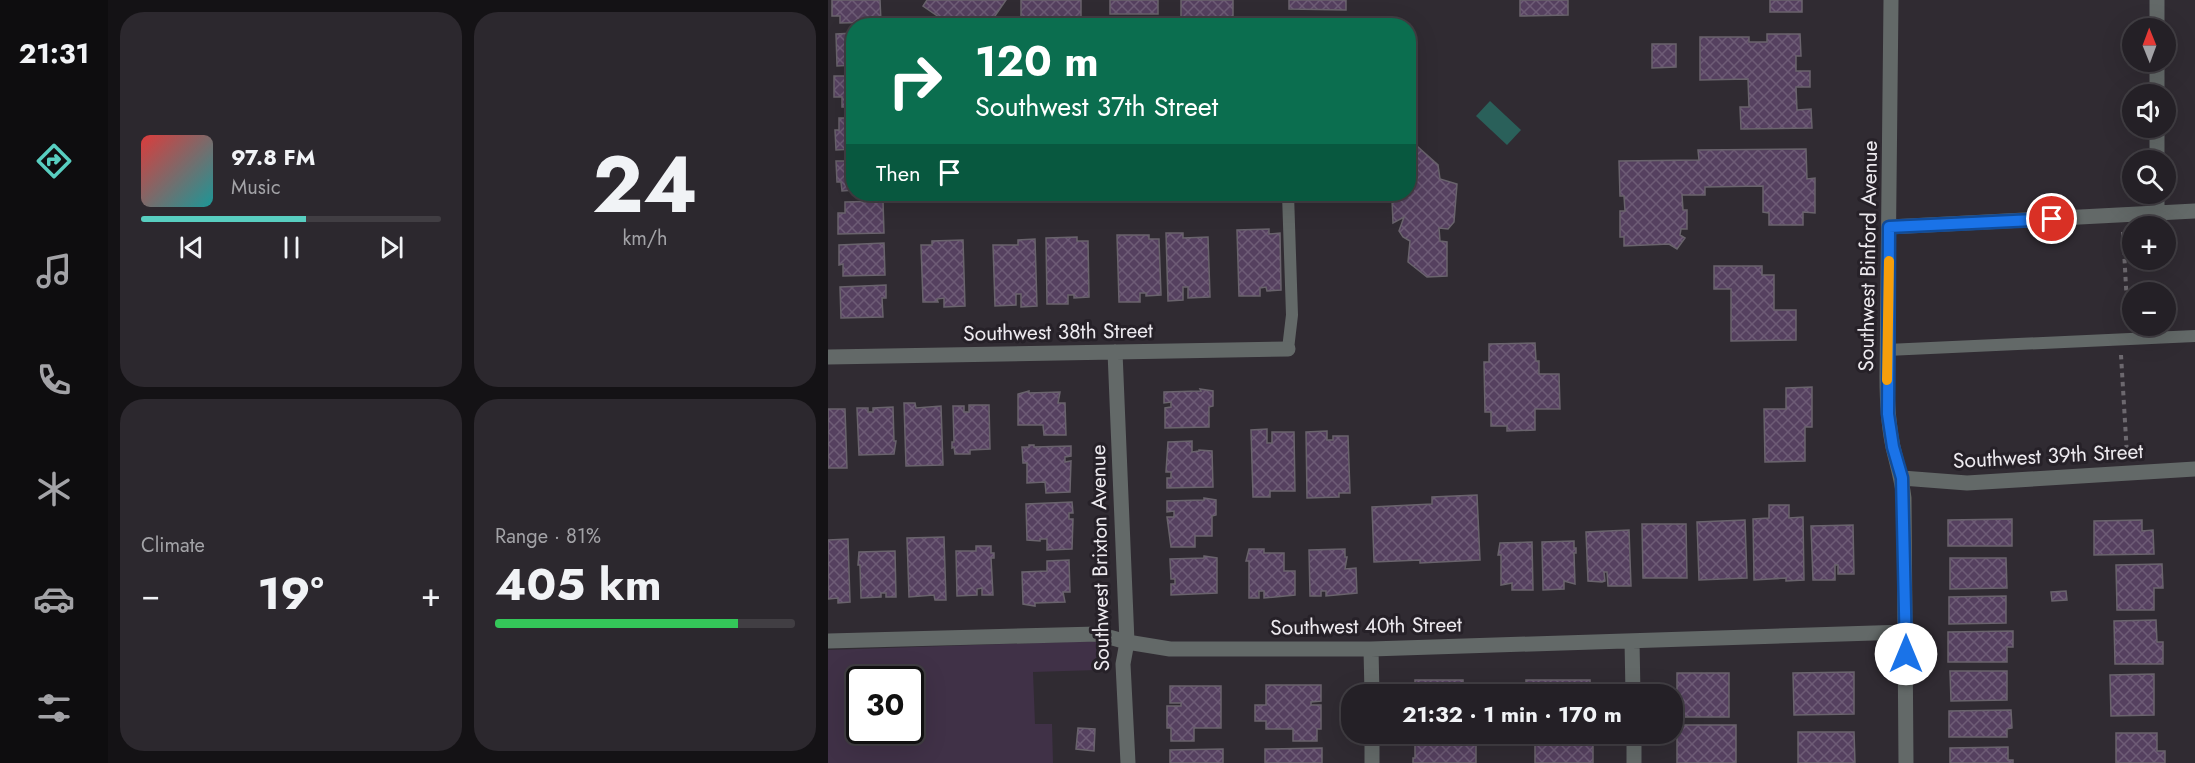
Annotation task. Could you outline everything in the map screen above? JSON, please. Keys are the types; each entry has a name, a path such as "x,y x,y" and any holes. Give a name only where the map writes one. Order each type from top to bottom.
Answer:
{"street":[{"name":"Southwest Binford Avenue","path":"1891,0 1888,414 1893,447 1902,478 1906,632 1906,763"},
{"path":"2157,0 2157,18"},
{"path":"2157,204 2157,213"},
{"path":"1889,227 2195,211"},
{"name":"Southwest 38th Street","path":"828,357 1288,349"},
{"name":"Southwest Brixton Avenue","path":"1115,352 1127,642 1123,664 1128,763"},
{"name":"Southwest 39th Street","path":"1902,478 1967,483 2195,469"},
{"name":"Southwest 40th Street","path":"828,641 1098,634 1127,642 1170,649 1371,649 1906,632"},
{"path":"1632,641 1633,684"},
{"path":"1371,649 1372,684"},
{"path":"1372,744 1372,763"},
{"path":"1634,744 1635,763"}],"lane":[{"path":"1288,201 1292,315 1288,349"},
{"path":"1887,350 2195,336"}],"path":[{"path":"2122,215 2128,473"}],"shaded area":[{"path":"1490,101 1521,130 1507,145 1476,116"},
{"path":"1096,641 1097,670 1033,672 1035,724 1052,724 1053,763 828,763 828,650"}],"building":[{"path":"832,0 880,0 881,18 846,18 846,23 840,23 840,16 832,16"},
{"path":"927,0 1006,0 994,18 940,18 923,6"},
{"path":"1021,0 1081,0 1081,18 1021,18"},
{"path":"1110,0 1158,0 1158,14 1110,14"},
{"path":"1181,0 1233,0 1233,18 1181,18"},
{"path":"1289,0 1346,0 1346,10 1289,9"},
{"path":"1520,0 1568,0 1568,15 1520,16"},
{"path":"1770,0 1802,0 1802,12 1770,12"},
{"path":"846,33 846,65 837,66 836,34"},
{"path":"1767,34 1800,34 1801,56 1796,56 1796,71 1810,71 1810,87 1796,87 1797,110 1811,109 1812,128 1741,129 1740,107 1749,107 1748,79 1700,80 1700,37 1749,37 1749,42 1767,42"},
{"path":"1652,44 1676,44 1676,67 1652,68"},
{"path":"834,76 846,76 846,107 842,107 842,97 834,97"},
{"path":"839,118 846,118 846,149 836,150 835,130 839,130"},
{"path":"1416,145 1438,165 1440,179 1457,184 1454,222 1448,229 1439,228 1440,241 1447,242 1447,276 1427,277 1408,262 1410,241 1399,231 1404,217 1393,223 1392,201 1416,201"},
{"path":"1806,149 1807,179 1815,178 1815,213 1803,212 1803,225 1769,225 1769,213 1763,212 1763,186 1705,187 1705,195 1682,195 1683,210 1687,210 1687,229 1681,229 1680,235 1685,238 1677,249 1669,244 1624,246 1624,237 1620,237 1620,211 1625,211 1624,196 1620,196 1619,161 1699,160 1698,150"},
{"path":"836,161 846,161 846,191 842,191 841,182 837,182"},
{"path":"883,201 884,233 838,234 838,213 845,213 845,202"},
{"path":"1269,229 1269,234 1280,233 1281,290 1267,291 1266,287 1260,288 1260,296 1239,296 1237,230"},
{"path":"1166,233 1183,233 1183,238 1208,237 1210,297 1188,298 1188,287 1183,287 1183,300 1168,301"},
{"path":"1117,235 1149,235 1149,239 1159,239 1161,295 1146,296 1146,293 1140,293 1140,302 1119,302"},
{"path":"1077,237 1077,241 1088,241 1089,297 1074,298 1074,295 1068,295 1068,304 1047,304 1046,238"},
{"path":"1035,239 1037,306 1021,307 1021,294 1016,294 1016,305 995,306 993,245 1018,245 1018,240"},
{"path":"963,240 965,306 944,307 944,298 937,299 938,302 923,302 921,245 932,245 932,241"},
{"path":"884,243 885,275 843,276 843,264 839,265 839,245"},
{"path":"1714,266 1762,266 1762,275 1774,275 1774,310 1796,310 1796,340 1731,341 1731,289 1714,289"},
{"path":"886,285 886,298 882,298 883,317 841,318 840,287"},
{"path":"1535,343 1539,374 1559,374 1560,409 1535,409 1535,430 1507,431 1507,426 1491,426 1491,412 1485,412 1484,362 1489,362 1489,344"},
{"path":"1812,387 1812,427 1805,427 1805,461 1765,462 1764,409 1786,409 1786,388"},
{"path":"1200,389 1213,391 1213,406 1209,407 1209,427 1165,428 1165,408 1171,407 1171,402 1164,403 1164,392 1201,391"},
{"path":"1029,391 1029,393 1060,392 1058,403 1065,403 1066,435 1044,435 1043,425 1018,425 1018,394"},
{"path":"904,403 915,403 916,408 941,406 943,465 906,466"},
{"path":"969,405 989,405 990,449 970,450 970,454 955,454 954,447 952,448 952,442 954,442 953,406 964,406 964,412 969,412"},
{"path":"893,407 894,441 896,441 894,454 859,455 857,408 868,408 868,412 873,412 873,408"},
{"path":"828,409 845,409 847,468 828,468"},
{"path":"1267,429 1267,443 1272,443 1272,432 1294,432 1295,491 1270,491 1270,497 1253,497 1251,430"},
{"path":"1327,431 1327,440 1333,440 1333,436 1348,436 1350,493 1339,493 1339,497 1307,498 1306,432"},
{"path":"1192,441 1192,452 1212,451 1213,487 1167,488 1167,478 1171,478 1171,472 1166,472 1168,442"},
{"path":"1029,445 1034,445 1034,447 1071,446 1071,456 1065,457 1065,462 1071,461 1070,492 1046,493 1045,482 1027,483 1027,463 1023,463 1022,447 1029,447"},
{"path":"1477,495 1480,560 1420,563 1420,560 1374,562 1372,507 1432,504 1432,497"},
{"path":"1204,498 1216,500 1216,515 1212,516 1212,536 1195,536 1195,547 1171,547 1167,517 1174,517 1174,511 1167,512 1167,501 1204,500"},
{"path":"1072,502 1073,513 1069,513 1069,519 1073,519 1072,549 1047,550 1047,539 1027,540 1026,504"},
{"path":"1769,505 1789,505 1789,518 1803,517 1804,580 1786,581 1786,578 1754,580 1753,519 1769,518"},
{"path":"2012,519 2012,546 1948,546 1948,520"},
{"path":"1745,520 1747,578 1699,580 1697,522"},
{"path":"2142,520 2142,531 2153,530 2154,554 2094,555 2094,521"},
{"path":"1642,524 1686,524 1687,578 1643,578"},
{"path":"1853,525 1854,574 1838,574 1838,565 1835,565 1835,580 1813,580 1811,526"},
{"path":"1629,530 1631,586 1608,586 1607,572 1604,572 1605,581 1588,581 1586,532"},
{"path":"944,537 946,600 935,600 934,595 909,597 907,538"},
{"path":"848,539 850,602 838,603 838,598 828,599 828,540"},
{"path":"1574,541 1574,548 1576,548 1576,553 1574,553 1575,584 1564,581 1564,589 1543,590 1542,542"},
{"path":"1532,542 1533,590 1512,590 1512,583 1501,585 1501,555 1498,555 1500,543"},
{"path":"976,546 991,546 991,553 994,553 994,558 991,558 993,595 982,595 982,588 977,589 977,595 957,596 956,551 976,551"},
{"path":"1249,549 1264,549 1264,553 1284,553 1284,571 1295,571 1295,595 1264,598 1264,591 1259,591 1259,598 1249,598 1249,561 1246,561"},
{"path":"1345,549 1345,557 1347,557 1345,569 1356,568 1357,593 1326,596 1326,591 1321,591 1321,596 1310,596 1309,550"},
{"path":"895,551 896,597 886,597 886,593 881,593 881,597 861,598 859,552"},
{"path":"1204,556 1217,558 1217,593 1171,595 1171,584 1175,584 1175,579 1171,579 1170,559 1204,558"},
{"path":"1950,558 2006,558 2007,588 1950,589"},
{"path":"1069,560 1070,592 1063,592 1065,602 1035,603 1035,606 1023,604 1022,572 1047,571 1047,561"},
{"path":"2162,564 2163,588 2154,588 2154,610 2117,610 2116,565"},
{"path":"2066,591 2067,600 2052,601 2051,592"},
{"path":"2006,596 2006,623 1949,624 1949,597"},
{"path":"2156,620 2157,642 2163,642 2163,664 2115,664 2114,621"},
{"path":"2013,631 2013,647 2007,647 2007,662 1948,662 1948,632"},
{"path":"1950,671 2007,671 2007,700 1951,701"},
{"path":"1854,672 1854,714 1794,715 1793,673"},
{"path":"1677,673 1729,673 1729,717 1683,717 1683,684 1677,684"},
{"path":"2154,674 2154,715 2111,716 2110,675"},
{"path":"1415,680 1463,680 1463,684 1415,684"},
{"path":"1526,680 1590,680 1590,684 1526,684"},
{"path":"1266,685 1321,685 1321,701 1311,702 1311,705 1321,705 1321,729 1317,729 1317,741 1293,741 1293,729 1266,729 1266,721 1255,721 1255,705 1266,705"},
{"path":"1170,686 1221,686 1221,728 1194,728 1194,741 1171,741 1171,728 1167,728 1167,706 1181,706 1181,703 1170,703"},
{"path":"2011,710 2012,728 2007,729 2007,737 1949,737 1949,711"},
{"path":"1683,725 1736,725 1736,763 1677,763 1677,744 1683,744"},
{"path":"1078,728 1095,729 1094,751 1076,749"},
{"path":"1798,732 1854,732 1855,763 1798,763"},
{"path":"2116,733 2157,733 2157,751 2165,751 2165,763 2116,763"},
{"path":"1415,744 1476,744 1476,763 1413,763 1413,758 1415,758"},
{"path":"1535,744 1593,744 1593,763 1535,763"},
{"path":"2008,747 2008,760 2013,760 2013,763 1950,763 1950,748"},
{"path":"1322,748 1322,763 1265,763 1265,749"},
{"path":"1223,749 1223,763 1170,763 1170,750"}],"slow traffic":[{"path":"1887,380 1889,261"}],"route":[{"path":"1906,654 1904,498 1888,414 1889,227 2052,219"}]}
